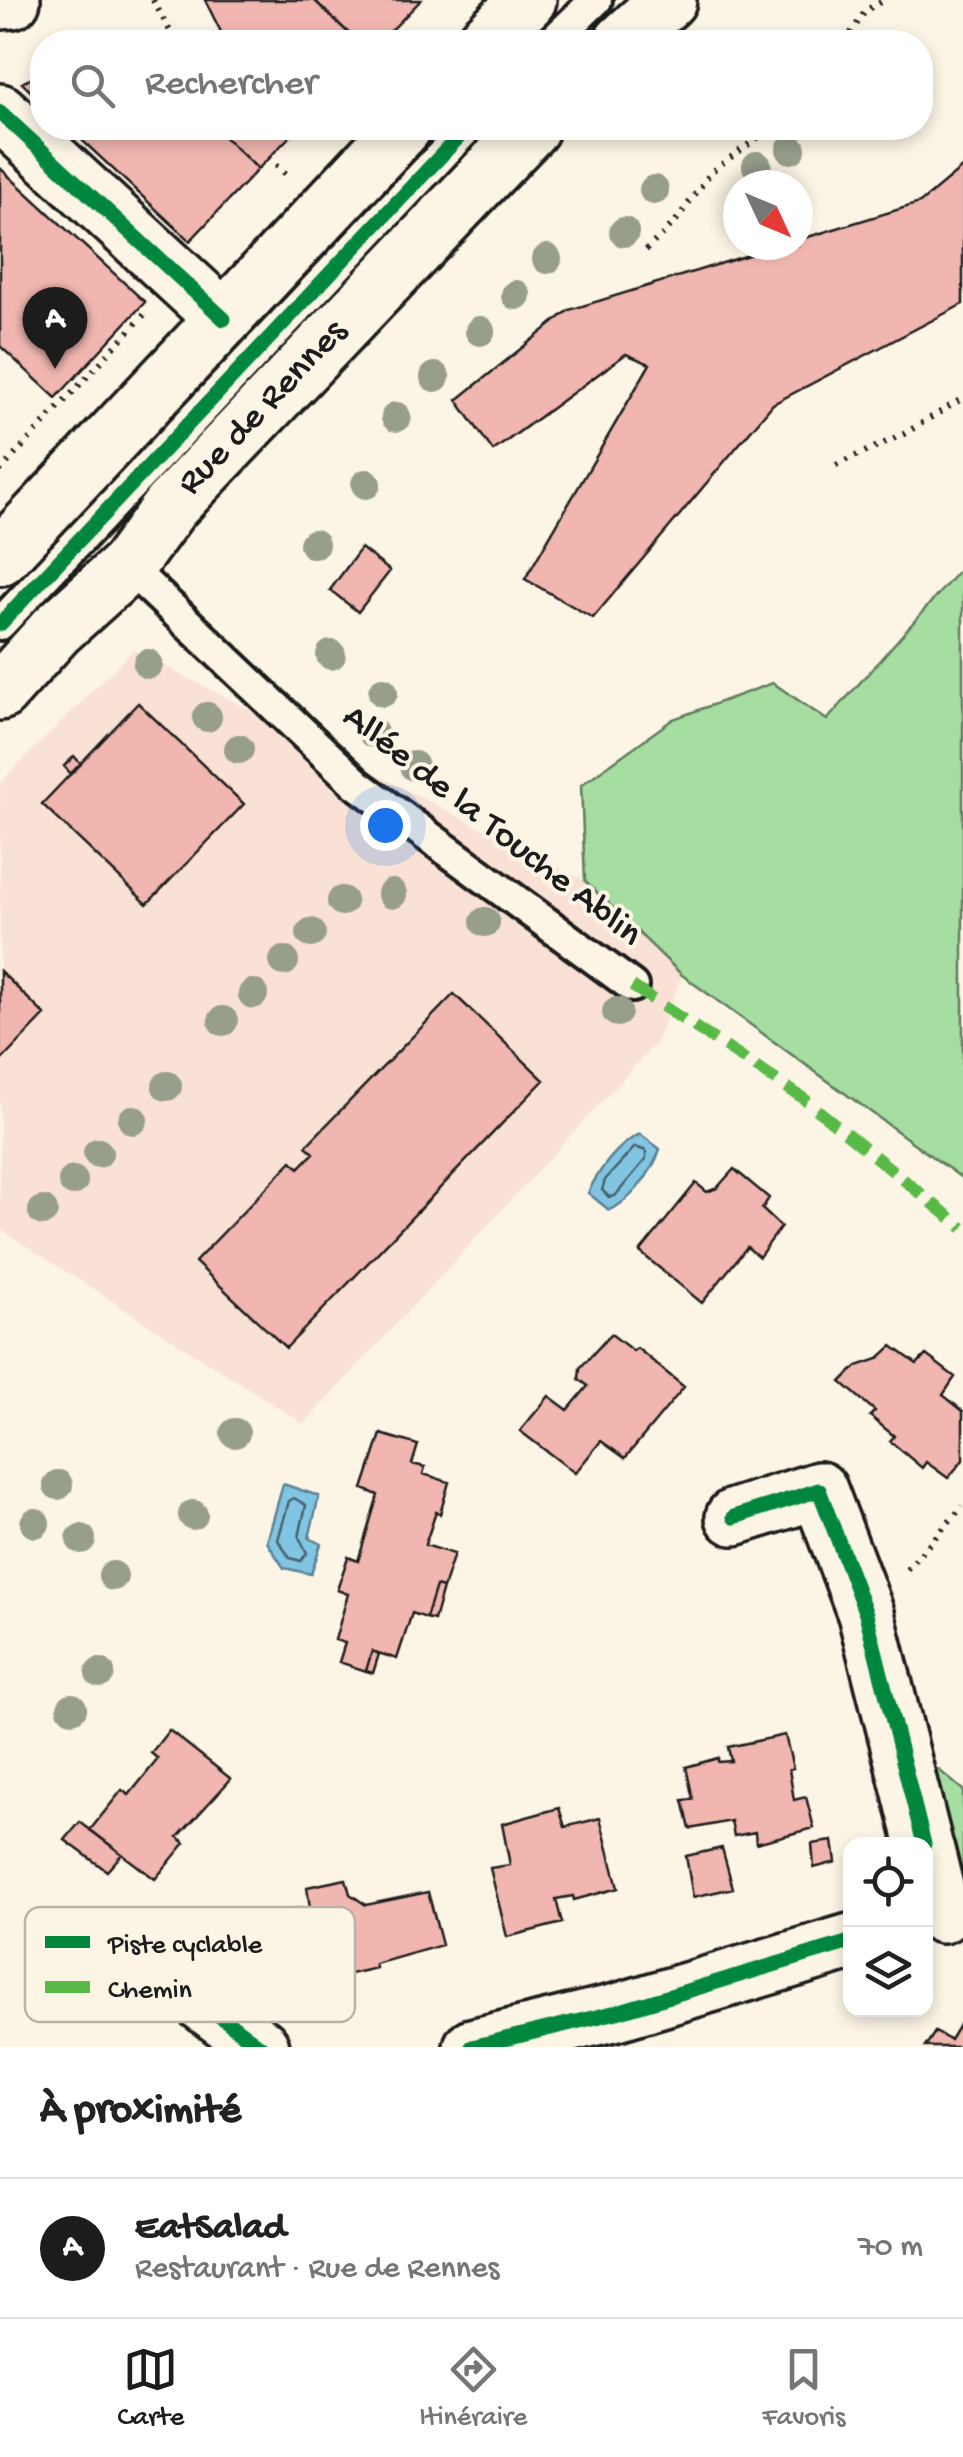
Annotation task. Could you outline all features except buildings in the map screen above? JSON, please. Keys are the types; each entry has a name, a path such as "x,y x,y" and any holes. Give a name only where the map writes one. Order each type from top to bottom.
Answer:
{"main road":[{"path":"0,2 12,0"},
{"path":"635,30 668,0"},
{"path":"0,112 30,140"},
{"path":"31,140 224,319"},
{"path":"0,558 391,140"},
{"name":"Rue de Rennes","path":"0,692 56,630 128,566 170,507 520,140"},
{"path":"734,1516 819,1490 866,1614 922,1837"},
{"path":"933,1877 944,1918"},
{"path":"472,2047 616,2012 843,1944"},
{"path":"228,2022 261,2047"}],"lane":[{"path":"565,30 596,0"},
{"name":"Rue de Rennes","path":"0,624 456,140"},
{"name":"Allée de la Touche Ablin","path":"128,566 356,784 632,986"}],"path":[{"path":"154,0 170,30"},
{"path":"853,30 866,10 885,0"},
{"path":"646,250 675,222 712,172 755,140"},
{"path":"0,471 180,277"},
{"path":"836,465 904,434 963,398"},
{"path":"866,1614 963,1506"}],"shaded area":[{"path":"133,650 585,881 682,975 656,1043 304,1424 0,1229 0,783"}],"green space":[{"path":"963,566 963,1179 682,975 585,881 581,785 673,719 773,683 827,720"},
{"path":"929,1766 963,1790 963,1868 958,1864"}],"water":[{"path":"640,1134 660,1149 657,1158 633,1193 609,1210 588,1193 609,1159"},
{"path":"283,1484 319,1496 309,1538 321,1544 311,1574 284,1568 267,1542"}],"marked path":[{"path":"632,986 803,1098 963,1228"}],"cycle path":[{"path":"0,112 30,140"},
{"path":"30,140 224,319"},
{"path":"0,624 456,140"},
{"path":"734,1517 819,1490 866,1614 922,1837"},
{"path":"472,2047 617,2012 843,1944"},
{"path":"228,2022 261,2047"}],"place":[{"name":"EatSalad","path":"55,369"}]}
